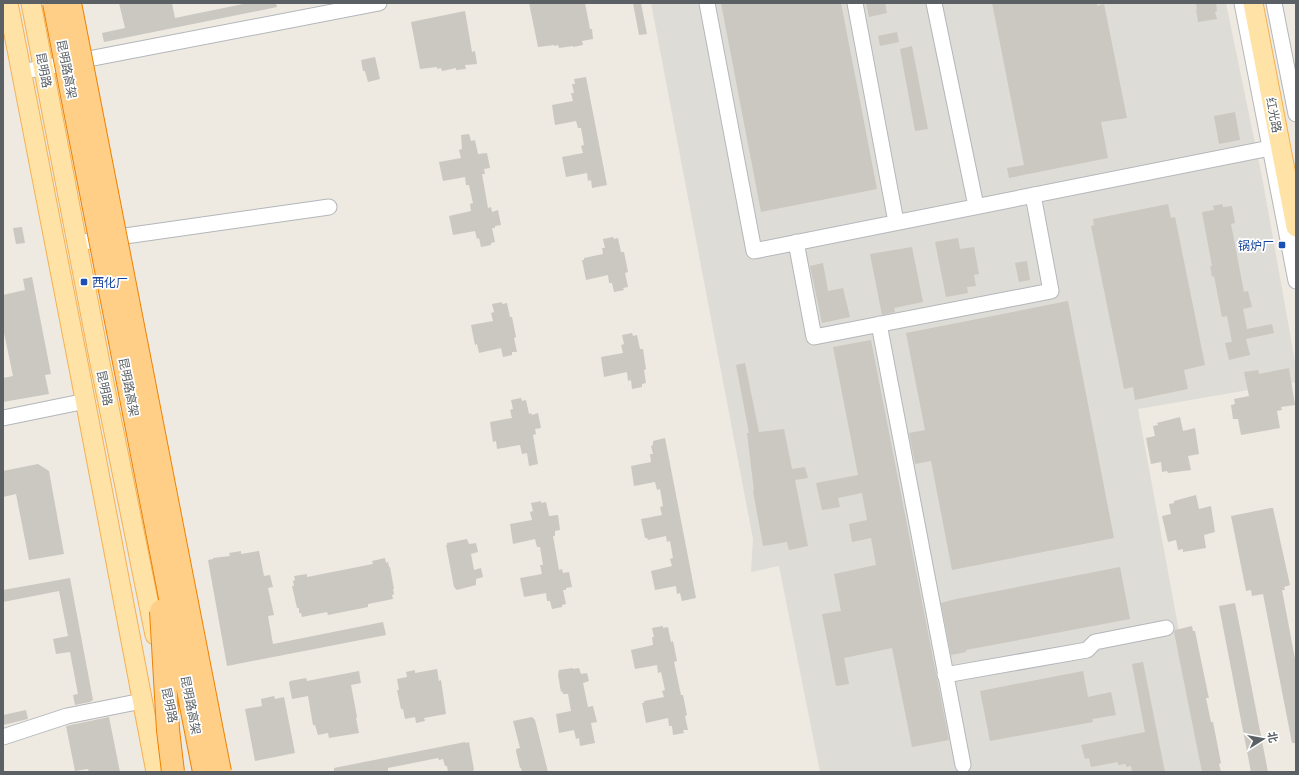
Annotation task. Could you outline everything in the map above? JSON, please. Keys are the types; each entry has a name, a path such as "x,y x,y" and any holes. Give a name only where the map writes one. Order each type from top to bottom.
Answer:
{"highway":[{"name":"昆明路高架","path":"54,3 204,772"},
{"name":"昆明路高架","path":"70,3 220,772"},
{"path":"158,536 168,730 173,772"}],"main road":[{"name":"昆明路","path":"8,3 86,401 156,772"},
{"name":"昆明路","path":"31,3 76,243 183,772"},
{"name":"红光路","path":"1253,3 1275,147 1296,227"},
{"name":"红光路","path":"1262,3 1296,175"}],"street":[{"path":"21,72 379,3"},
{"path":"707,3 754,250 1275,147"},
{"path":"855,3 896,222"},
{"path":"934,3 976,206"},
{"path":"1242,3 1275,147 1296,281"},
{"path":"1274,3 1296,114"},
{"path":"796,242 814,337 1051,291 1033,195"},
{"path":"76,243 329,207"},
{"path":"879,324 963,765"},
{"path":"3,418 86,401"},
{"path":"946,675 1087,650 1094,642 1166,628"},
{"path":"3,737 67,716 142,701"}],"shaded area":[{"path":"651,3 1226,3 1263,182 1296,367 1296,382 1138,409 1205,772 820,772 779,566 751,572 753,539"}],"building":[{"path":"119,3 172,3 175,18 248,3 276,3 277,7 104,42 102,33 125,28"},
{"path":"529,3 585,3 593,39 582,41 583,45 573,47 559,48 558,45 554,45 538,47"},
{"path":"633,3 641,3 647,34 639,35"},
{"path":"721,3 841,3 877,189 761,212"},
{"path":"866,3 885,3 887,13 869,17"},
{"path":"992,3 1097,3 1097,6 1104,4 1127,118 1101,122 1108,158 1009,178 1007,168 1024,165"},
{"path":"1196,3 1216,3 1217,11 1215,12 1217,19 1198,22"},
{"path":"465,11 472,52 475,51 477,64 465,65 466,69 456,70 456,68 442,71 441,68 437,69 437,67 420,69 411,22"},
{"path":"897,32 899,42 880,46 878,36"},
{"path":"912,46 928,129 915,131 900,49"},
{"path":"375,57 380,79 368,82 365,71 363,71 361,60"},
{"path":"586,77 607,185 592,188 591,180 588,181 587,173 566,177 562,157 583,153 581,146 584,145 581,128 578,128 576,121 555,125 552,105 573,101 571,93 574,93 572,84 575,84 574,79"},
{"path":"1235,112 1240,140 1219,144 1214,116"},
{"path":"469,134 471,141 475,140 478,154 487,153 490,168 484,169 485,174 482,174 488,208 491,207 492,212 498,210 501,225 492,228 495,242 491,243 491,245 481,247 479,238 477,239 475,231 453,235 449,216 471,211 470,204 473,203 469,185 466,185 465,177 443,181 439,162 461,158 459,150 462,149 461,135"},
{"path":"1168,204 1171,218 1175,217 1205,365 1184,370 1188,389 1135,400 1133,387 1124,389 1091,226 1094,225 1093,219"},
{"path":"1222,204 1223,207 1232,206 1235,223 1231,224 1244,292 1248,291 1252,307 1243,309 1247,329 1272,324 1274,333 1246,339 1250,355 1229,360 1225,343 1232,342 1227,316 1222,317 1214,276 1212,277 1210,266 1212,266 1202,212 1214,210 1213,206"},
{"path":"22,227 25,243 16,244 13,228"},
{"path":"613,237 614,239 618,238 621,252 624,252 628,272 625,273 628,287 623,288 624,290 614,292 612,283 609,283 608,275 586,280 582,260 584,260 584,258 603,254 602,248 605,248 603,239"},
{"path":"958,238 960,249 974,247 979,274 974,275 976,286 967,287 968,293 946,297 935,242"},
{"path":"912,247 923,302 894,308 895,312 882,315 870,254"},
{"path":"1027,261 1030,280 1019,282 1015,263"},
{"path":"823,263 828,291 843,288 850,317 822,323 810,266"},
{"path":"32,277 51,374 45,375 49,394 3,402 3,378 13,376 3,328 3,295 25,290 23,279"},
{"path":"1068,301 1114,538 952,570 931,461 915,464 909,433 925,430 906,333"},
{"path":"502,302 502,304 507,303 510,317 512,317 517,352 512,352 512,355 503,357 501,348 479,353 477,344 475,345 471,325 493,321 491,313 494,312 492,304"},
{"path":"632,333 633,336 637,335 640,349 643,349 646,369 644,370 646,383 642,384 642,387 632,389 631,380 628,381 627,372 604,377 601,357 623,353 621,345 624,344 622,335"},
{"path":"871,340 949,740 912,747 892,648 844,658 849,684 836,686 822,614 841,611 834,574 876,565 871,538 852,542 849,524 867,520 862,493 838,498 840,507 822,510 816,483 858,475 833,347"},
{"path":"745,363 759,432 784,429 792,469 805,467 808,478 795,480 808,546 789,550 787,542 763,546 753,491 747,433 749,433 736,365"},
{"path":"1289,368 1295,405 1281,407 1282,410 1277,411 1280,428 1241,435 1238,419 1233,419 1231,405 1235,404 1234,399 1249,396 1244,372 1258,370 1259,374"},
{"path":"521,398 522,401 526,400 529,414 531,413 532,415 538,413 541,428 535,429 536,434 533,435 538,464 529,466 527,453 522,454 520,445 497,449 496,441 493,442 490,422 512,418 510,410 513,409 511,400"},
{"path":"1180,417 1183,431 1195,428 1199,454 1188,456 1191,470 1168,473 1167,471 1162,472 1161,462 1151,464 1146,438 1155,436 1153,426 1158,425 1157,423"},
{"path":"665,438 696,598 682,601 680,593 677,594 676,586 655,590 651,571 672,566 670,559 673,558 670,541 667,542 666,536 648,540 645,538 641,519 662,515 660,507 663,506 660,489 657,490 655,482 634,486 631,466 651,462 650,454 653,454 651,446 653,445 653,441"},
{"path":"38,464 49,471 64,554 29,560 16,494 3,497 3,471"},
{"path":"1196,495 1199,509 1211,506 1215,532 1204,535 1206,548 1183,552 1183,549 1178,550 1176,540 1168,542 1162,516 1171,514 1169,504 1174,503 1174,501"},
{"path":"541,501 541,503 546,502 549,516 558,515 560,530 555,531 555,536 553,536 559,570 562,569 563,573 569,572 572,587 563,590 566,604 562,605 562,607 552,609 550,601 547,601 546,593 524,597 520,578 542,574 540,565 543,565 540,547 537,547 535,539 513,544 510,524 532,520 530,512 533,511 531,503"},
{"path":"1273,508 1290,585 1284,587 1285,590 1282,590 1296,664 1296,743 1292,743 1263,594 1252,596 1251,590 1246,591 1231,516"},
{"path":"467,539 469,544 476,543 478,552 471,554 474,570 481,568 483,577 476,579 476,585 457,590 454,587 446,545 447,543"},
{"path":"241,551 241,554 259,551 264,576 270,575 273,587 268,588 274,615 268,616 273,644 383,622 386,635 227,666 208,560 230,556 229,553"},
{"path":"385,558 386,563 388,562 390,567 394,589 394,594 392,595 393,599 368,604 368,607 328,615 327,612 302,617 301,613 299,613 299,608 297,608 292,586 294,586 294,576 307,574 307,577 368,565 373,564 372,561"},
{"path":"1120,567 1130,619 966,650 966,652 951,655 941,603"},
{"path":"70,578 93,700 75,705 73,695 78,694 70,652 56,654 53,639 68,636 59,591 3,602 3,590"},
{"path":"1235,603 1268,772 1251,772 1219,606"},
{"path":"663,626 663,628 668,627 671,642 673,641 677,661 674,662 687,715 685,716 688,730 683,730 684,733 673,735 672,726 669,726 668,718 646,723 642,703 644,703 644,701 664,697 662,691 665,690 661,672 658,673 657,665 635,669 631,650 653,645 652,637 654,637 652,628"},
{"path":"1192,626 1193,631 1195,631 1209,698 1206,698 1211,722 1213,722 1221,763 1219,764 1221,772 1202,772 1174,632 1175,630"},
{"path":"1143,662 1165,772 1132,772 1131,766 1126,767 1126,764 1118,765 1118,762 1091,767 1089,758 1085,759 1081,745 1145,732 1132,664"},
{"path":"579,668 581,674 587,673 589,681 583,683 588,707 593,706 597,722 591,723 595,743 580,746 579,738 576,739 574,730 559,733 556,714 571,711 568,694 563,694 562,691 561,692 558,675 559,670"},
{"path":"437,669 439,681 441,680 446,714 424,718 425,721 416,723 415,717 405,719 397,690 399,690 397,679 407,677 406,672 415,670 415,673"},
{"path":"359,671 361,683 351,685 359,733 329,738 328,733 318,735 315,725 313,725 308,696 292,699 289,683 290,681 306,678 307,681"},
{"path":"1083,671 1088,697 1111,692 1116,715 1092,719 1093,722 990,741 980,691"},
{"path":"274,696 275,699 284,697 295,753 255,761 245,709 262,706 261,699"},
{"path":"26,710 28,719 3,725 3,715"},
{"path":"109,717 120,772 89,772 88,769 75,771 66,726"},
{"path":"532,717 535,720 548,772 522,772 520,768 516,749 520,748 513,721"},
{"path":"469,742 474,772 448,772 447,766 445,766 443,759 439,760 438,758 388,768 388,772 334,772 334,768"}],"place":[{"name":"锅炉厂","path":"1282,245"},
{"name":"西化厂","path":"84,282"}]}
